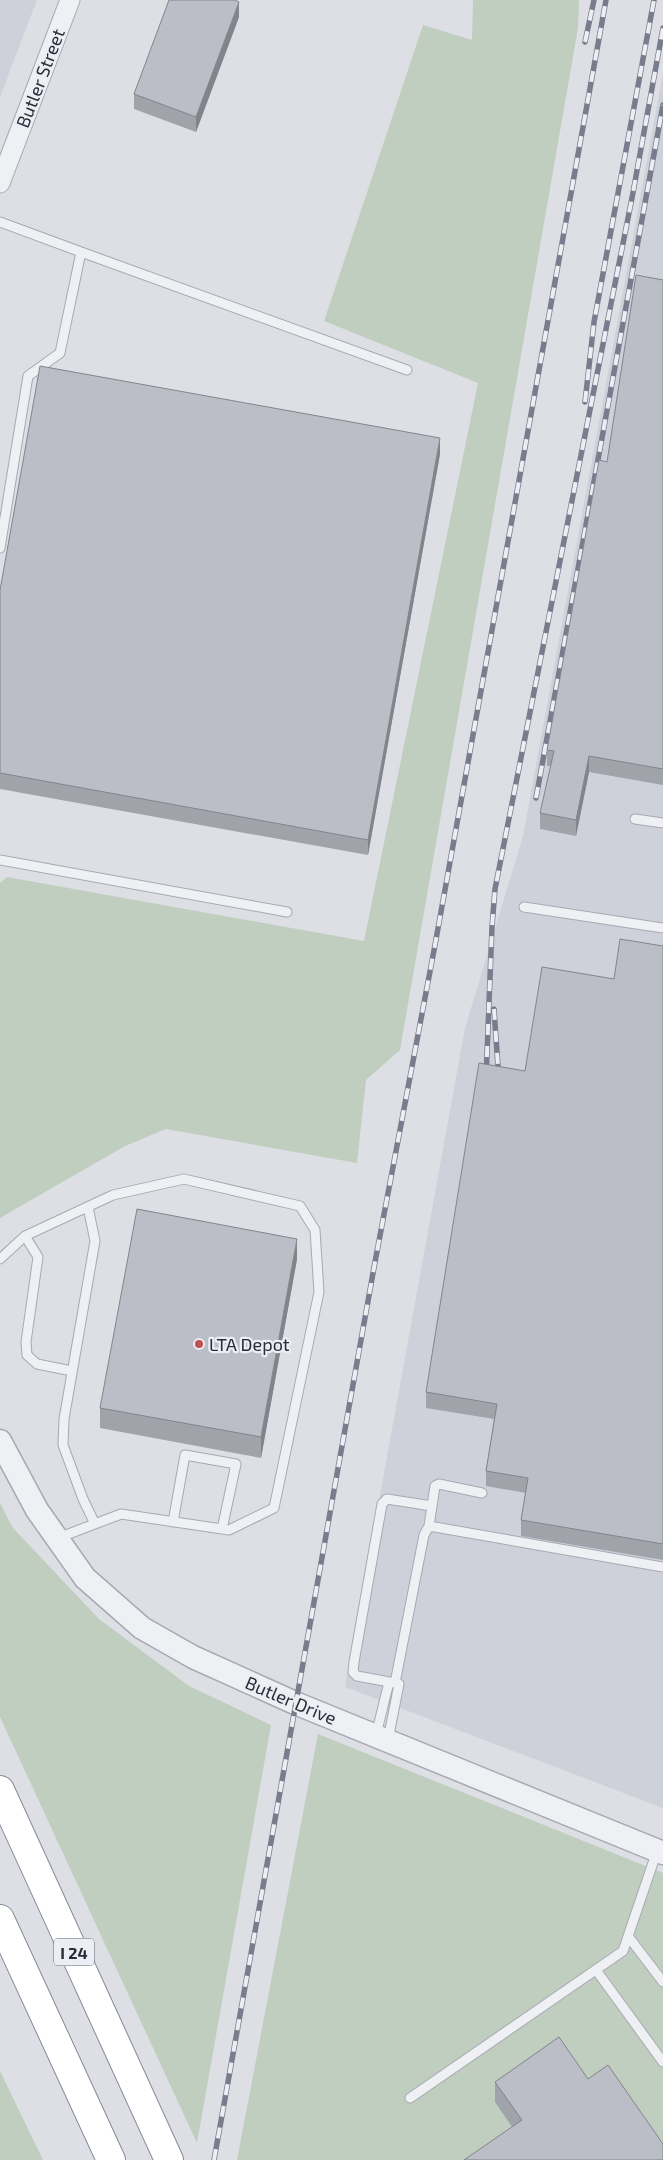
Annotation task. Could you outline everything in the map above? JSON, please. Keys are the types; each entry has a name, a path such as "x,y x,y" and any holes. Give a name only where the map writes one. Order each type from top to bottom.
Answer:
{"highway":[{"name":"I 24","path":"0,1790 169,2160"},
{"path":"0,1919 111,2160"}],"street":[{"name":"Butler Street","path":"0,183 70,0"},
{"name":"Butler Drive","path":"0,1441 37,1510 85,1578 142,1628 193,1657 295,1703 660,1851"}],"lane":[{"path":"0,222 407,370"},
{"path":"0,548 28,376 60,353 81,252"},
{"path":"635,818 663,823"},
{"path":"0,860 287,912"},
{"path":"524,907 663,928"},
{"path":"0,1259 25,1236 113,1195 184,1179 300,1206 315,1230 318,1292 274,1508 228,1530 121,1514 57,1538"},
{"path":"88,1207 95,1241 64,1419 63,1445 82,1500 95,1524"},
{"path":"25,1236 38,1257 26,1342 27,1355 37,1364 72,1371"},
{"path":"173,1522 185,1455 236,1464 222,1529"},
{"path":"382,1738 424,1535 429,1526 435,1486 439,1484 482,1493"},
{"path":"394,1683 357,1676 353,1672 382,1504 387,1499 432,1506"},
{"path":"429,1526 663,1567"},
{"path":"410,2098 622,1952 660,1851"},
{"path":"628,1936 663,1982"},
{"path":"596,1970 663,2062"}],"shaded area":[{"path":"0,0 37,0 0,97"},
{"path":"663,73 663,1808 345,1687 465,1028 523,836"}],"green space":[{"path":"473,0 579,0 578,28 400,1050 366,1080 357,1163 166,1129 125,1146 0,1218 0,883 7,877 364,941 478,383 324,321 423,25 472,40"},
{"path":"0,1503 13,1528 99,1619 189,1686 271,1725 197,2143 0,1717"},
{"path":"318,1734 663,1873 663,2160 237,2160"},
{"path":"0,2071 43,2160 0,2160"}],"building":[{"path":"169,0 235,0 239,2 196,117 134,94"},
{"path":"636,275 663,280 663,769 589,756 576,820 540,813 554,751 547,750 599,460 607,462"},
{"path":"40,366 440,438 368,840 0,773 0,590"},
{"path":"620,939 663,946 663,1544 521,1520 528,1478 486,1471 497,1404 426,1392 479,1063 525,1071 542,967 614,979"},
{"name":"LTA Depot","path":"137,1209 297,1239 261,1437 100,1408"},
{"path":"559,2037 588,2079 608,2065 663,2144 663,2160 464,2160 522,2120 495,2082"}],"railway":[{"path":"585,42 594,0"},
{"path":"214,2160 375,1262 435,945 606,0"},
{"path":"585,402 594,322 654,0"},
{"path":"486,1079 495,889 632,198 663,28"},
{"path":"536,798 663,105"},
{"path":"494,1009 499,1081"}],"place":[{"name":"LTA Depot","path":"199,1344"}]}
